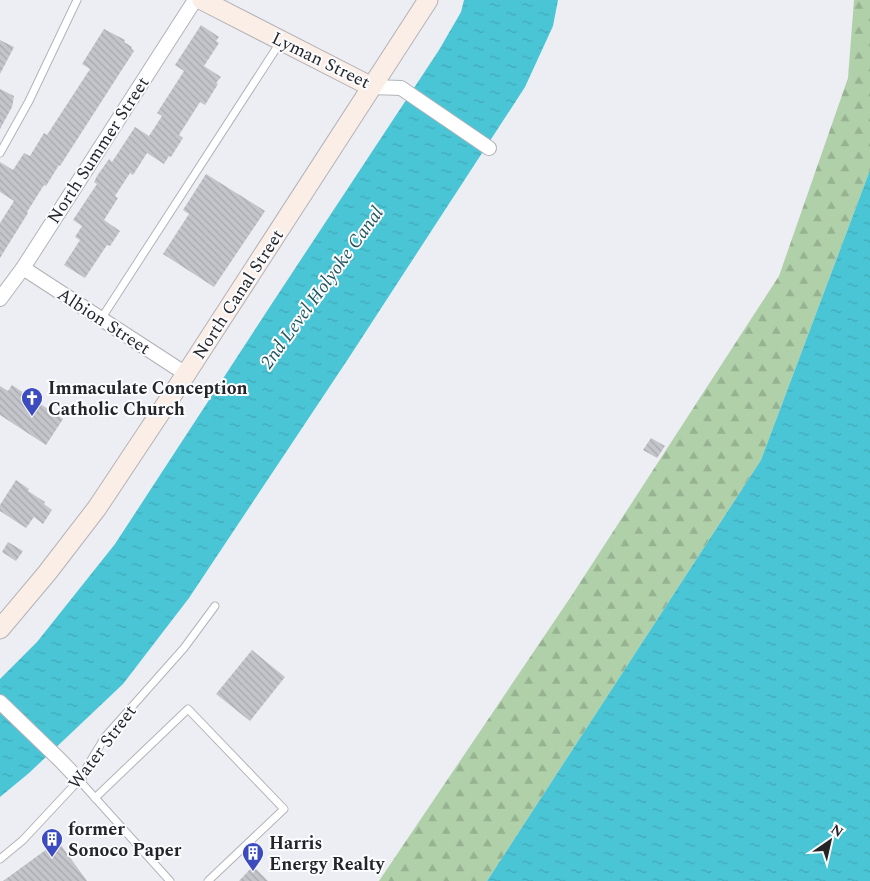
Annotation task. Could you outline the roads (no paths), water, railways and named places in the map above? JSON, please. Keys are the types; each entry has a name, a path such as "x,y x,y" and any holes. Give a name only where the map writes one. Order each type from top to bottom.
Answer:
{"street":[{"name":"North Summer Street","path":"0,299 23,268 195,0"},
{"name":"Lyman Street","path":"202,0 372,87 401,88 489,148"},
{"name":"North Canal Street","path":"0,628 48,572 97,508 428,0"},
{"name":"Albion Street","path":"23,268 186,374"},
{"path":"0,702 79,780"}],"lane":[{"path":"0,153 29,101 77,0"},
{"path":"101,319 281,40"},
{"name":"Water Street","path":"0,859 23,840 79,780 105,737 184,648 214,606"},
{"path":"95,798 188,709 284,810 208,881"},
{"path":"79,780 170,881"}],"water":[{"name":"2nd Level Holyoke Canal","path":"464,0 558,0 553,26 525,87 350,356 189,598 123,684 29,773 0,797 0,679 37,642 115,544 439,50 461,12"},
{"path":"870,170 870,881 487,881 761,460"}],"place":[{"name":"Immaculate Conception Catholic Church","path":"32,417"},
{"name":"former Sonoco Paper","path":"52,858"},
{"name":"Harris Energy Realty","path":"253,872"}]}
